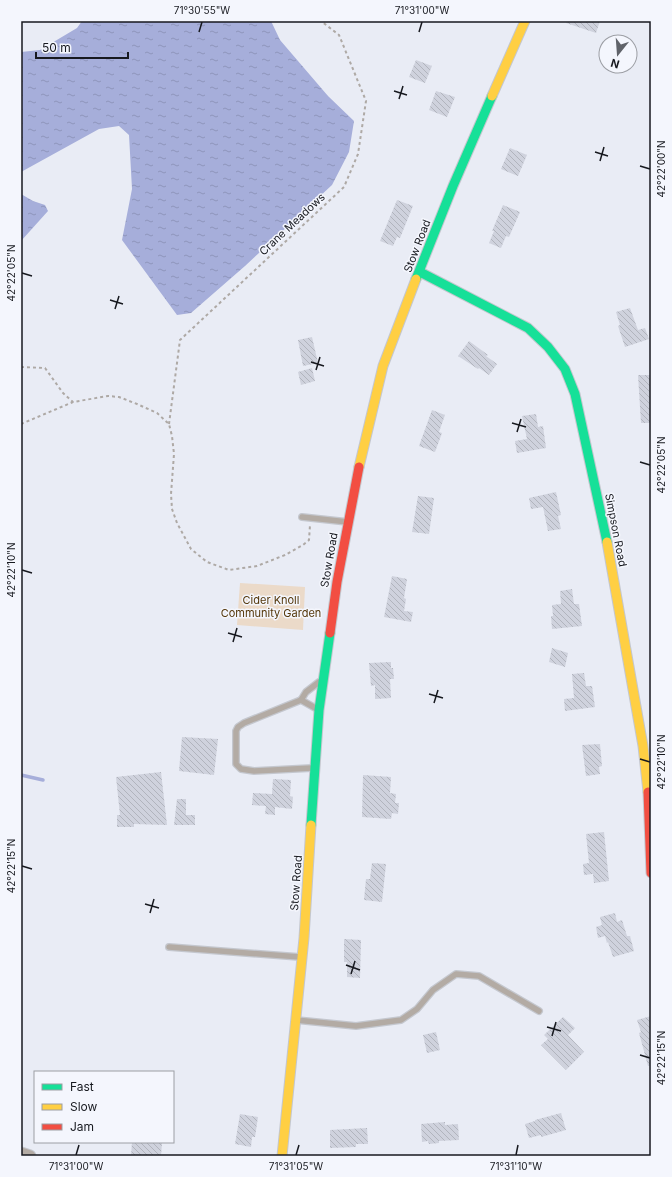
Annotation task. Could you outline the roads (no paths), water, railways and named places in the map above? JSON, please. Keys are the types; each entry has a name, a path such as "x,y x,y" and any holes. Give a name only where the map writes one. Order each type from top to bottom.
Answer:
{"street":[{"name":"Stow Road","path":"282,1156 302,957 319,710 337,582 363,446 381,373 402,314 453,186 526,21"},
{"name":"Simpson Road","path":"420,272 528,328 548,347 565,369 576,394 600,502 640,727 647,774 651,874"},
{"path":"640,727 651,725"},
{"path":"21,1153 30,1156"}],"lane":[{"path":"302,517 348,522"},
{"path":"314,768 245,770 238,767 236,764 236,730 244,723 301,700 306,692 324,678"},
{"path":"301,700 319,710"},
{"path":"169,947 302,957"},
{"path":"296,1020 356,1026 401,1020 417,1009 433,990 456,974 479,976 538,1011"}],"water":[{"path":"82,21 271,21 280,40 328,96 354,121 349,152 332,185 245,266 191,313 177,315 122,240 132,189 129,135 119,126 99,129 21,172 21,52 40,50 77,28"},
{"path":"21,194 33,201 45,205 48,211 21,241"}],"waterway":[{"path":"21,775 43,780"}],"park label":[{"name":"Cider Knoll Community Garden","path":"271,606"}]}
